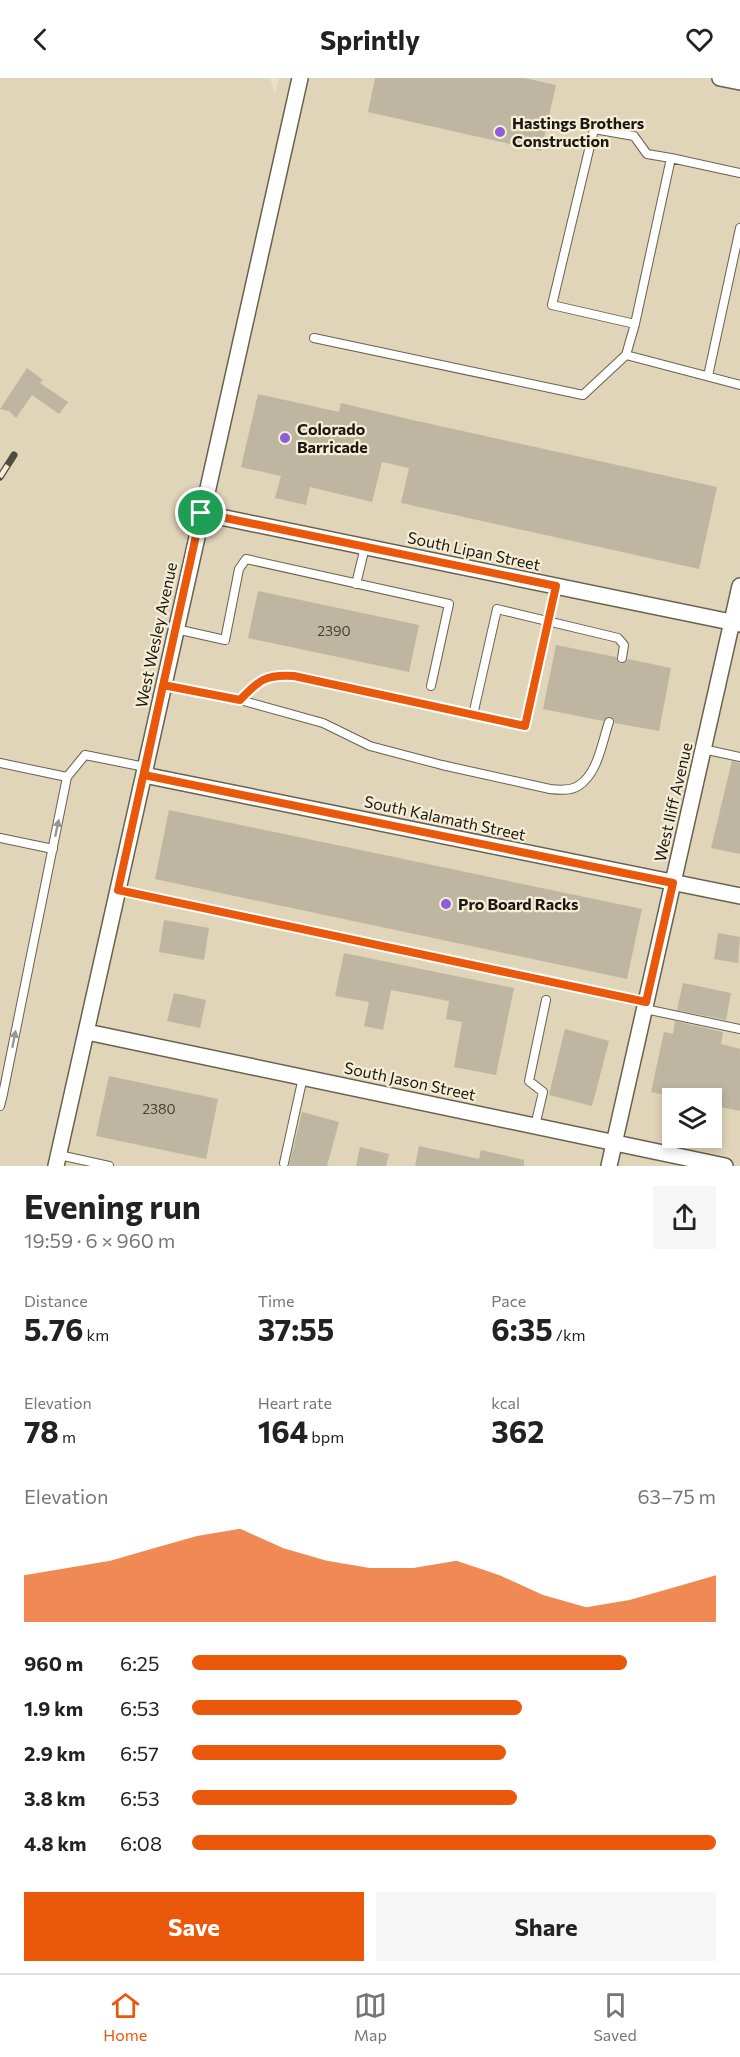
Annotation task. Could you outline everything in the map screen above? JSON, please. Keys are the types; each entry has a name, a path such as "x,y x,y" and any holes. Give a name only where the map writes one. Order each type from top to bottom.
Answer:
{"street":[{"name":"West Wesley Avenue","path":"58,1161 300,78"},
{"path":"720,78 740,82"},
{"name":"South Lipan Street","path":"201,513 736,623"},
{"name":"West Iliff Avenue","path":"609,1166 703,749 736,623 740,586"},
{"name":"South Kalamath Street","path":"144,771 740,897"},
{"name":"South Jason Street","path":"87,1032 725,1166"}],"lane":[{"path":"635,324 552,305 594,129 634,136 647,154 740,173"},
{"path":"314,338 582,395 626,355 635,324 670,158"},
{"path":"708,376 740,228"},
{"path":"626,355 740,385"},
{"path":"356,584 365,547"},
{"path":"176,629 225,640 239,569 246,559 448,604 431,686"},
{"path":"240,700 256,683 273,675 294,676 525,726 556,586"},
{"path":"473,715 496,609 618,638 624,645 622,658"},
{"path":"163,685 240,700 323,723 370,746 550,789 565,790 578,786 589,774 597,761 609,722"},
{"path":"703,749 740,757"},
{"path":"0,1106 68,777 85,755 144,771"},
{"path":"0,763 68,777"},
{"path":"0,838 53,849"},
{"path":"118,890 740,1029"},
{"path":"535,1126 543,1092 529,1081 546,1000"},
{"path":"284,1163 303,1077"},
{"path":"58,1161 109,1166"}],"shaded area":[{"path":"0,78 270,78 275,95 279,78 740,78 740,1166 0,1166"}],"building":[{"name":"Hastings Brothers Construction","path":"375,78 524,78 556,85 541,151 368,112"},
{"path":"27,368 43,380 40,383 68,402 59,414 32,395 16,418 9,411 0,409"},
{"path":"258,394 339,412 341,403 717,487 699,569 401,503 409,468 382,462 372,502 310,487 306,505 275,498 281,476 241,467"},
{"path":"258,591 419,625 409,672 248,638"},
{"path":"556,645 616,657 621,664 628,659 671,668 659,731 615,723 610,716 603,721 543,709"},
{"path":"732,761 740,763 740,854 711,848"},
{"path":"169,810 642,909 627,979 155,879"},
{"path":"164,920 209,928 204,960 159,952"},
{"path":"718,933 740,937 738,963 714,959"},
{"path":"344,953 514,988 496,1075 454,1067 462,1022 446,1019 449,1001 391,990 383,1030 364,1026 369,1002 335,996"},
{"path":"683,983 731,993 726,1020 677,1010"},
{"path":"174,993 206,1000 200,1028 167,1021"},
{"path":"675,1021 723,1032 721,1044 740,1049 740,1111 722,1107 722,1088 662,1088 662,1094 651,1092 664,1032 673,1034"},
{"path":"565,1029 609,1041 592,1106 549,1095"},
{"path":"109,1076 218,1099 206,1159 96,1136"},
{"path":"302,1112 339,1122 327,1166 289,1166"},
{"path":"419,1146 479,1159 481,1150 524,1160 524,1166 415,1166"},
{"path":"360,1147 389,1154 386,1166 356,1166"}],"railway":[{"path":"0,477 14,455"}],"place":[{"name":"Hastings Brothers Construction","path":"500,132"},
{"name":"Colorado Barricade","path":"285,438"},
{"name":"Pro Board Racks","path":"446,904"}],"route":[{"path":"201,513 176,629 118,890 646,1002 673,883 144,775 163,685 240,700 256,683 273,675 294,676 525,726 556,586 201,513"}]}
